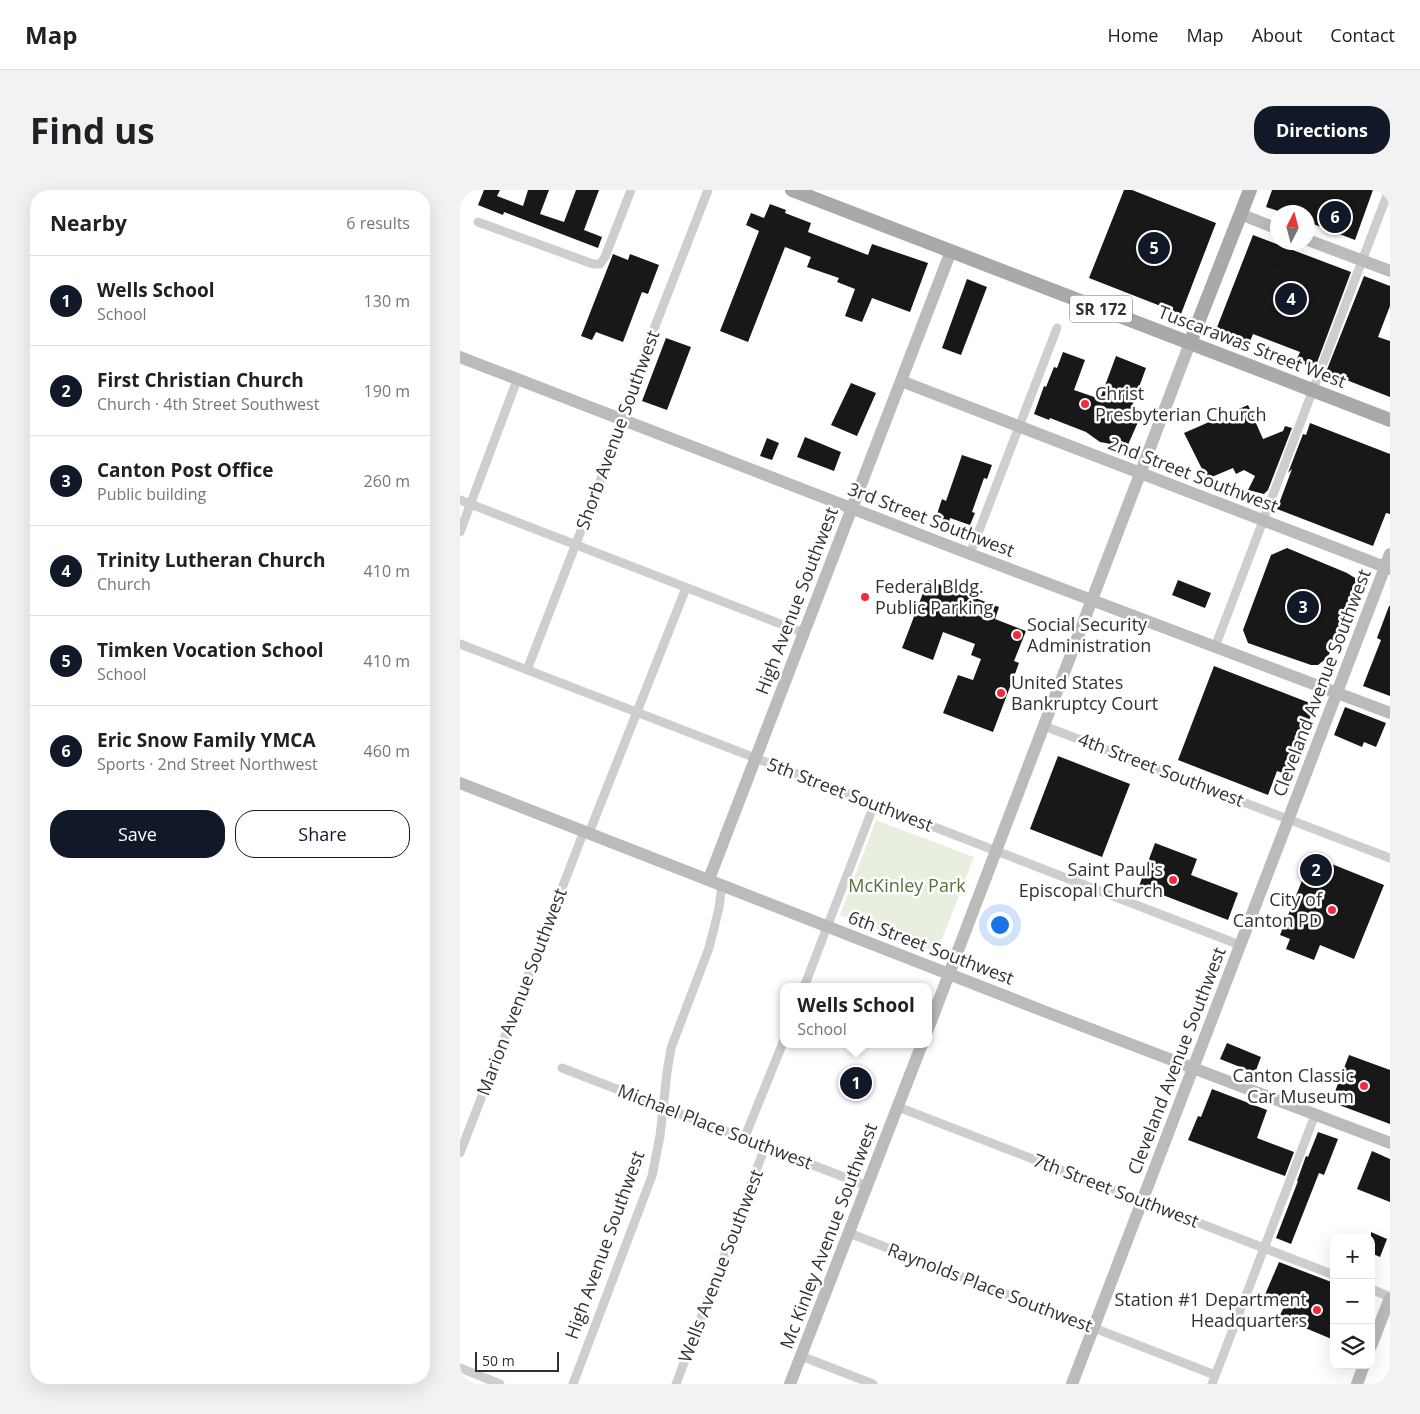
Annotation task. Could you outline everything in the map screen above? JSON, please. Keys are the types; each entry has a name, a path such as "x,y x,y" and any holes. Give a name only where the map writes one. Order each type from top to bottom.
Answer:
{"main road":[{"name":"Tuscarawas Street West","path":"792,190 1390,420"},
{"path":"1190,343 1250,190"}],"street":[{"path":"478,222 593,264 600,264 605,257 631,190"},
{"name":"Shorb Avenue Southwest","path":"528,670 622,420 645,352 708,190"},
{"path":"1214,647 1389,190"},
{"path":"1240,214 1270,225"},
{"path":"1315,243 1390,271"},
{"name":"High Avenue Southwest","path":"709,879 951,251"},
{"path":"970,554 1057,328"},
{"path":"932,1019 1190,343"},
{"name":"3rd Street Southwest","path":"460,357 1092,601 1390,713"},
{"path":"460,532 517,380"},
{"name":"2nd Street Southwest","path":"901,381 1388,568"},
{"path":"460,500 804,633"},
{"name":"Cleveland Avenue Southwest","path":"1072,1384 1336,693 1388,568 1390,554"},
{"name":"Marion Avenue Southwest","path":"460,1152 686,588"},
{"name":"5th Street Southwest","path":"460,644 1240,946"},
{"name":"4th Street Southwest","path":"1044,726 1390,858"},
{"name":"6th Street Southwest","path":"460,783 1390,1143"},
{"path":"806,983 874,805"},
{"name":"High Avenue Southwest","path":"572,1384 652,1176 671,1048 709,948 719,908 722,884"},
{"path":"744,1139 781,1048"},
{"name":"Mc Kinley Avenue Southwest","path":"790,1384 920,1048"},
{"name":"Michael Place Southwest","path":"562,1068 867,1186"},
{"name":"7th Street Southwest","path":"898,1107 1330,1273"},
{"path":"1214,1380 1315,1115"},
{"name":"Wells Avenue Southwest","path":"676,1384 765,1147"},
{"name":"Raynolds Place Southwest","path":"849,1233 1094,1328 1214,1380"},
{"path":"1375,1291 1390,1297 1375,1336"},
{"path":"801,1356 873,1384"},
{"path":"460,1368 500,1384"},
{"path":"1357,1384 1363,1369"}],"green space":[{"name":"McKinley Park","path":"876,820 974,857 937,952 840,915"}],"building":[{"path":"484,190 500,190 497,196 523,206 528,190 549,190 540,214 564,222 576,190 599,190 584,230 602,237 598,248 504,212 503,215 478,205"},
{"path":"1124,190 1132,190 1216,223 1181,314 1089,278"},
{"path":"1272,190 1373,190 1355,240 1315,225 1315,205 1270,205 1270,208 1266,207"},
{"path":"770,204 786,210 785,213 811,223 808,232 868,255 872,244 928,263 910,312 872,298 862,322 845,316 855,289 837,282 839,278 807,267 811,257 785,247 748,342 720,331 759,231 746,225 751,213 764,218"},
{"path":"1253,235 1270,241 1270,250 1293,250 1351,272 1315,368 1296,361 1300,352 1253,334 1249,344 1216,330"},
{"path":"613,254 628,260 630,254 659,265 648,294 642,292 623,342 596,332 592,340 581,336"},
{"path":"1364,276 1390,286 1390,306 1378,337 1390,341 1390,397 1326,372"},
{"path":"967,279 987,287 961,355 942,348"},
{"path":"666,338 691,347 667,410 642,401"},
{"name":"Christ Presbyterian Church","path":"1063,352 1085,360 1074,390 1100,399 1116,356 1146,368 1131,409 1142,413 1127,447 1100,442 1086,432 1034,414 1044,386 1046,387 1054,367 1057,368"},
{"path":"851,383 876,393 857,436 831,425"},
{"path":"1248,405 1263,439 1283,431 1285,426 1292,428 1268,490 1264,494 1248,490 1255,476 1244,470 1236,474 1233,468 1207,479 1184,433"},
{"path":"1310,423 1390,454 1390,514 1386,513 1373,546 1277,509 1292,469 1288,473 1303,434 1306,435"},
{"path":"805,437 841,452 834,471 797,457"},
{"path":"767,438 779,443 772,460 760,456"},
{"path":"962,455 992,465 987,479 984,478 972,512 975,513 970,525 950,518 949,522 936,517 942,499 946,501"},
{"path":"1287,548 1355,578 1356,585 1328,657 1318,665 1311,665 1248,643 1243,630 1271,555"},
{"path":"928,580 999,607 995,619 1026,631 1014,661 1019,663 993,732 943,713 958,675 973,680 981,659 971,655 975,644 943,632 933,660 902,648"},
{"path":"1178,580 1211,593 1205,608 1172,595"},
{"path":"1389,606 1390,696 1363,686 1381,640 1377,638"},
{"path":"1214,666 1315,705 1288,775 1277,771 1268,795 1178,760"},
{"path":"1345,707 1386,723 1376,747 1364,742 1362,747 1334,735"},
{"path":"1058,756 1130,784 1102,857 1030,829"},
{"name":"Saint Paul's Episcopal Church","path":"1155,843 1197,859 1191,875 1238,893 1228,920 1139,886"},
{"name":"City of Canton PD","path":"1312,856 1384,885 1354,959 1320,945 1314,960 1286,949 1290,939 1280,935"},
{"path":"1227,1043 1261,1057 1255,1073 1220,1059"},
{"name":"Canton Classic Car Museum","path":"1349,1055 1390,1070 1390,1124 1331,1102"},
{"path":"1212,1089 1267,1110 1257,1138 1294,1152 1285,1176 1188,1140 1198,1116 1201,1117"},
{"path":"1318,1132 1338,1139 1324,1175 1319,1173 1291,1244 1276,1238 1306,1156 1308,1157"},
{"path":"1372,1151 1390,1159 1390,1202 1357,1189"},
{"path":"1371,1232 1387,1239 1380,1257 1375,1255 1375,1234 1371,1234"},
{"path":"1279,1262 1330,1281 1330,1338 1279,1317 1285,1305 1264,1297"}],"place":[{"name":"Eric Snow Family YMCA","path":"1335,217"},
{"name":"Timken Vocation School","path":"1154,248"},
{"name":"Trinity Lutheran Church","path":"1291,299"},
{"name":"Christ Presbyterian Church","path":"1085,404"},
{"name":"Federal Bldg. Public Parking","path":"865,597"},
{"name":"Canton Post Office","path":"1303,607"},
{"name":"Social Security Administration","path":"1017,635"},
{"name":"United States Bankruptcy Court","path":"1001,693"},
{"name":"First Christian Church","path":"1316,870"},
{"name":"Saint Paul's Episcopal Church","path":"1173,880"},
{"name":"City of Canton PD","path":"1332,910"},
{"name":"Wells School","path":"856,1083"},
{"name":"Canton Classic Car Museum","path":"1364,1086"},
{"name":"Station #1 Department Headquarters","path":"1317,1310"}]}
